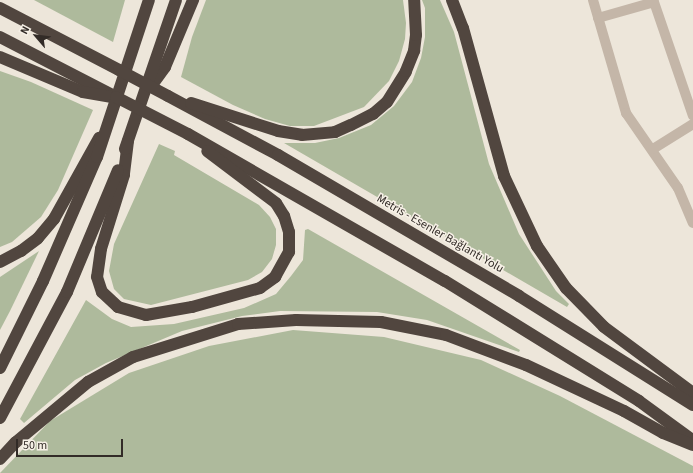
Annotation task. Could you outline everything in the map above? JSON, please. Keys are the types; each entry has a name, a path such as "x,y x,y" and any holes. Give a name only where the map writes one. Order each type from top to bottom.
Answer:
{"highway":[{"path":"1,0 24,20"},
{"path":"144,0 144,19"},
{"path":"0,368 64,236 109,125 149,0"},
{"path":"0,418 44,336 87,250 147,90 176,0"},
{"path":"147,90 156,82 165,67 193,0"},
{"path":"0,8 168,96 238,116 278,131 302,135 335,132 373,114 398,86 414,51 416,12 414,0"},
{"path":"452,0 463,28 504,176 537,246 566,288 600,323 693,393"},
{"path":"0,36 188,134 445,281 639,401 693,440"},
{"path":"0,57 83,92 95,96 116,97"},
{"name":"Metris - Esenler Bağlantı Yolu","path":"168,96 278,156 512,292 693,405"},
{"path":"0,262 21,251 38,238 54,219 93,147 109,125"},
{"path":"128,141 124,175 101,248 97,277 102,292 118,307 140,314 160,314 241,295 260,288 275,277 289,252 289,232 284,216 276,203 230,170 188,134"},
{"path":"0,459 16,442 88,382 133,357 238,324 296,320 381,322 446,336 526,365 624,411 663,433 693,445"}],"lane":[{"path":"593,0 626,113 653,149 678,188 693,223"},
{"path":"598,18 654,2 693,116"},
{"path":"653,149 693,124"}],"green space":[{"path":"34,0 125,0 113,42"},
{"path":"206,0 403,0 406,23 405,39 399,61 389,81 364,107 314,126 290,126 265,119 233,105 181,77 192,37"},
{"path":"422,0 440,0 454,32 489,164 519,234 556,291 569,304 567,307 284,143 315,143 339,138 371,125 394,106 412,82 421,58 425,37 425,8"},
{"path":"0,71 31,82 93,110 58,190 41,217 12,242 0,247"},
{"path":"159,144 175,151 174,155 259,205 270,217 276,229 276,245 272,259 262,272 248,280 151,305 124,299 114,289 109,271 114,244"},
{"path":"308,229 520,350 519,352 427,320 377,312 280,311 242,316 182,331 106,363 75,380 24,423 20,419 86,300 112,319 131,327 174,324 244,308 276,294 291,276 303,260 305,230"},
{"path":"39,251 10,311 0,330 0,277"},
{"path":"293,330 384,337 481,360 560,396 693,466 693,473 0,473 50,421 129,373 209,346"}]}
